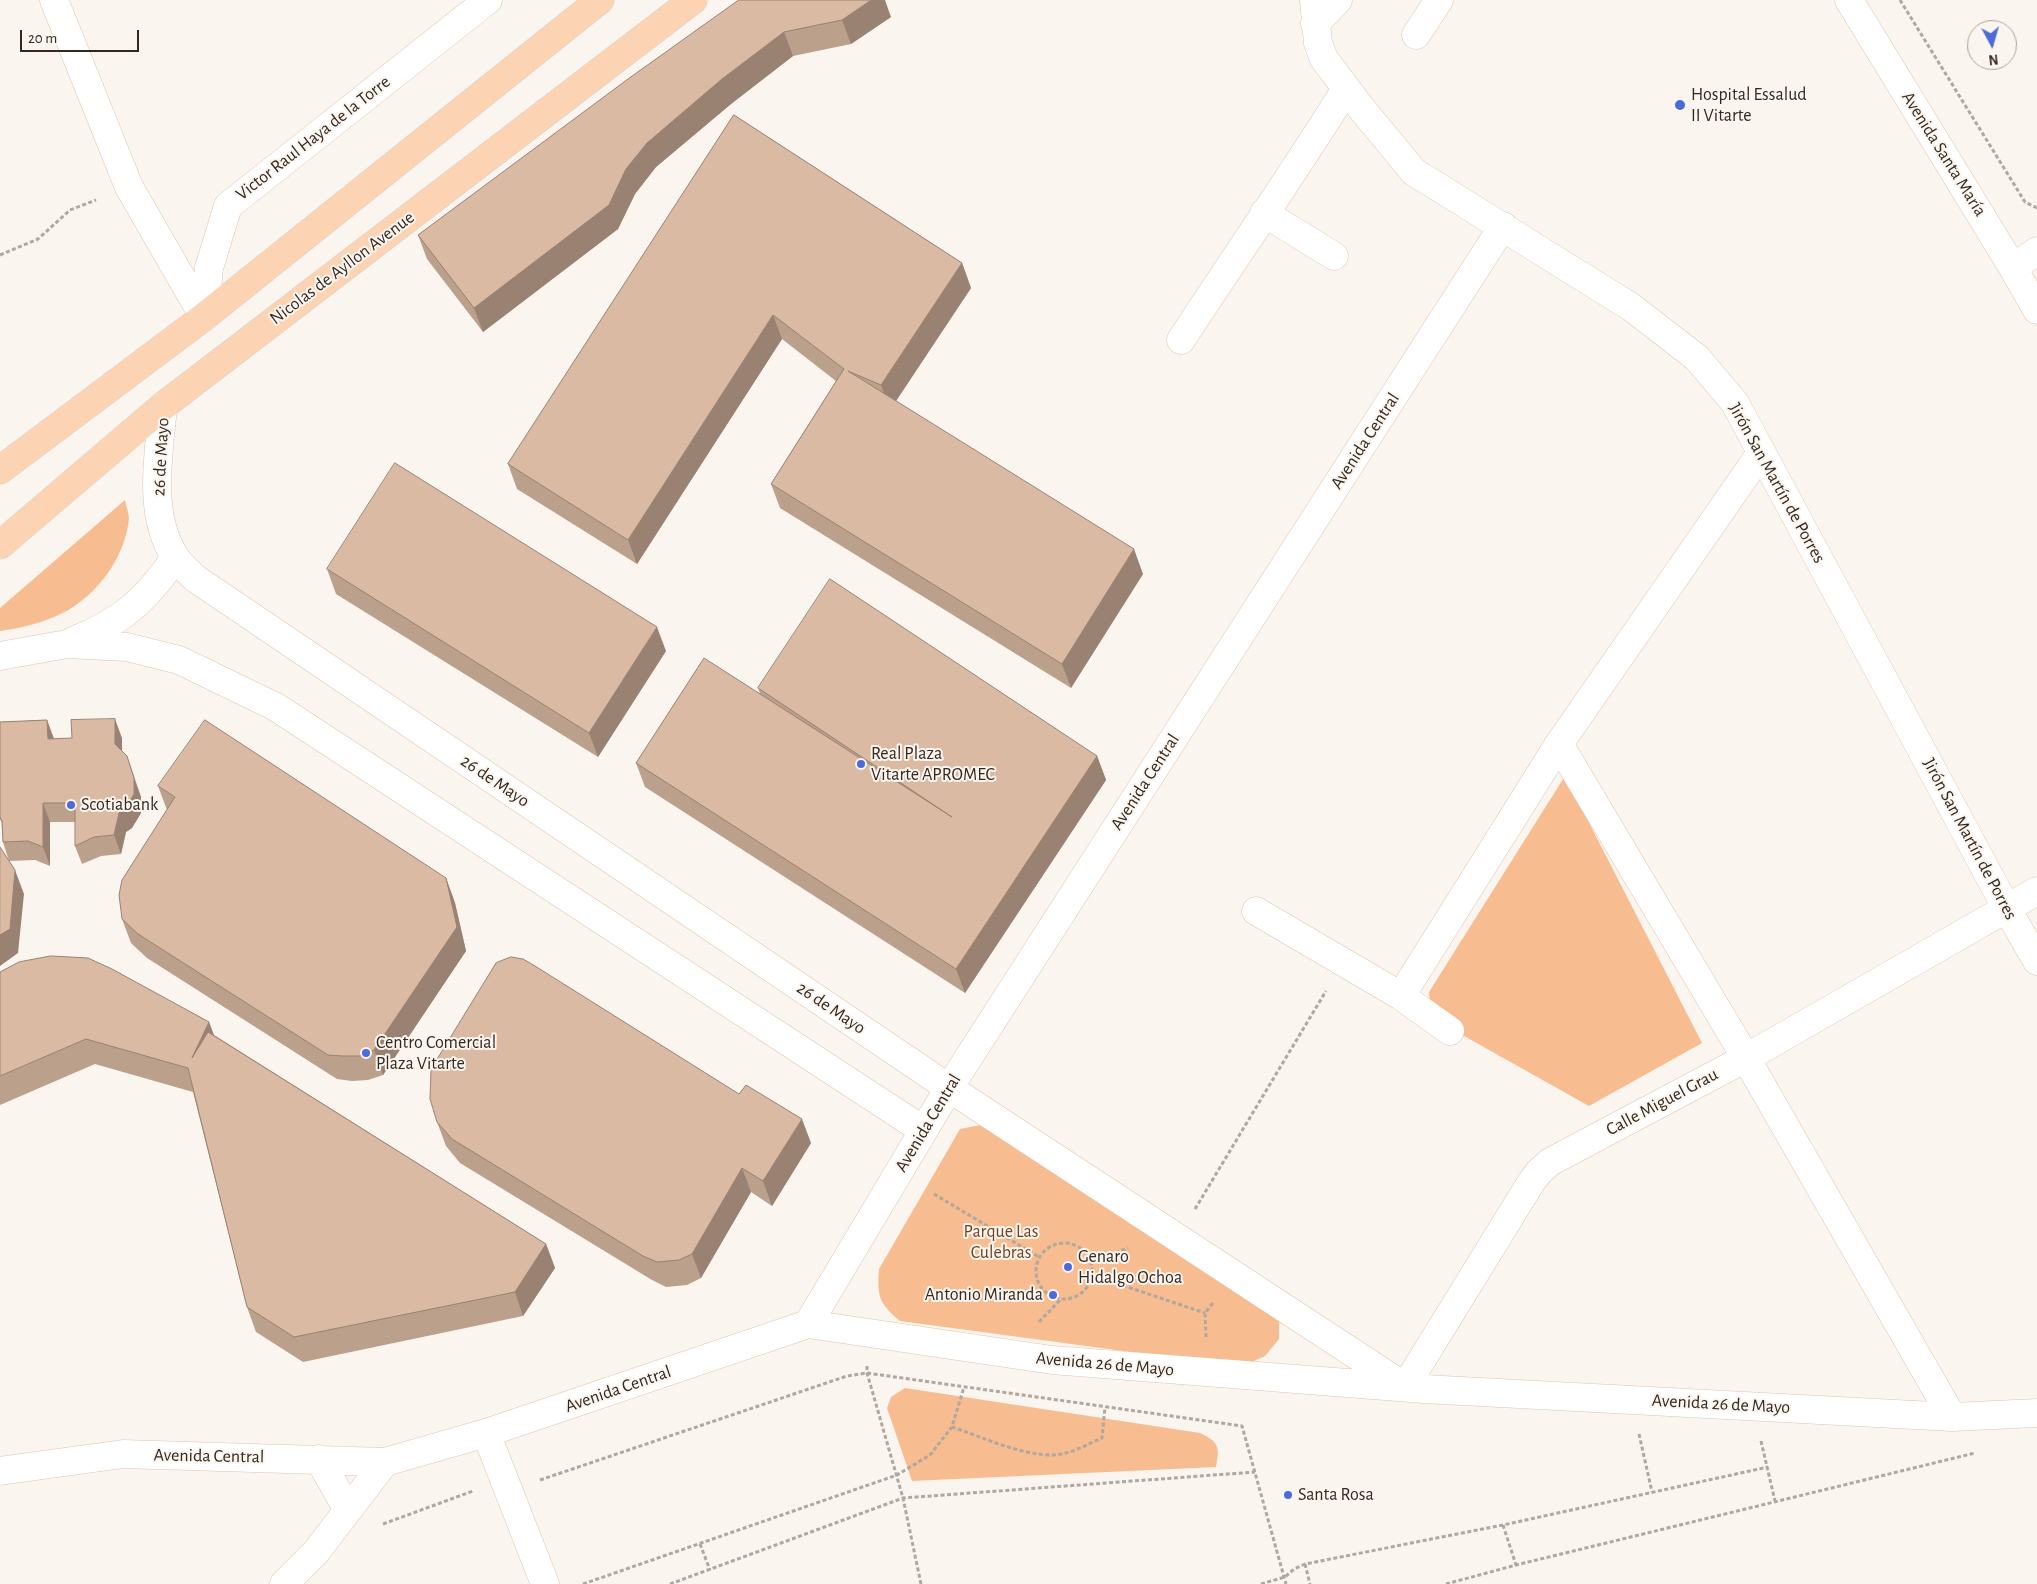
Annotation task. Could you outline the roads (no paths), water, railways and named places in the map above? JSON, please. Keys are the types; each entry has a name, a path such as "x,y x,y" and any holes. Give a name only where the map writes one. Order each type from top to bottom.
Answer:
{"main road":[{"path":"0,470 204,317 600,0"},
{"name":"Nicolas de Ayllon Avenue","path":"0,546 163,406 693,0"}],"street":[{"path":"54,0 129,187 204,317"},
{"name":"Victor Raul Haya de la Torre","path":"204,317 209,268 228,206 488,0"},
{"path":"1315,12 1338,0"},
{"path":"1416,35 1439,0"},
{"name":"Avenida Santa María","path":"1849,0 2014,268 2037,310"},
{"name":"Jirón San Martín de Porres","path":"1315,12 1318,43 1324,59 1414,172 1632,307 1697,358 1735,403 2007,910 2037,961"},
{"path":"1181,340 1264,213 1310,148 1346,89"},
{"path":"1264,213 1334,256"},
{"name":"Avenida Central","path":"0,1471 123,1454 385,1462 486,1433 808,1324 949,1088 1503,226"},
{"path":"2014,268 2037,251"},
{"name":"26 de Mayo","path":"163,406 157,484 159,512 166,538 175,558 196,579 949,1088"},
{"path":"1401,996 1559,744 1762,453"},
{"path":"0,656 67,644 100,630 130,611 155,586 175,558"},
{"path":"67,644 127,647 179,660 276,707 923,1130"},
{"path":"1559,744 1746,1058 1952,1417"},
{"name":"Calle Miguel Grau","path":"1405,1388 1539,1172 1550,1162 1746,1058 2007,910 2037,891"},
{"path":"1256,911 1401,996 1450,1031"},
{"path":"949,1088 1405,1388"},
{"name":"Avenida 26 de Mayo","path":"808,1324 1052,1360 1405,1388 1952,1417 2037,1413"},
{"path":"486,1433 545,1584"},
{"path":"319,1459 348,1510"},
{"path":"284,1584 316,1552 385,1462"}],"place":[{"name":"Hospital Essalud II Vitarte","path":"1680,105"},
{"name":"Real Plaza Vitarte APROMEC","path":"861,764"},
{"name":"Scotiabank","path":"71,805"},
{"name":"Centro Comercial Plaza Vitarte","path":"366,1053"},
{"name":"Genaro Hidalgo Ochoa","path":"1068,1267"},
{"name":"Antonio Miranda","path":"1053,1295"},
{"name":"Santa Rosa","path":"1288,1495"}],"park label":[{"name":"Parque Las Culebras","path":"1001,1242"}]}
